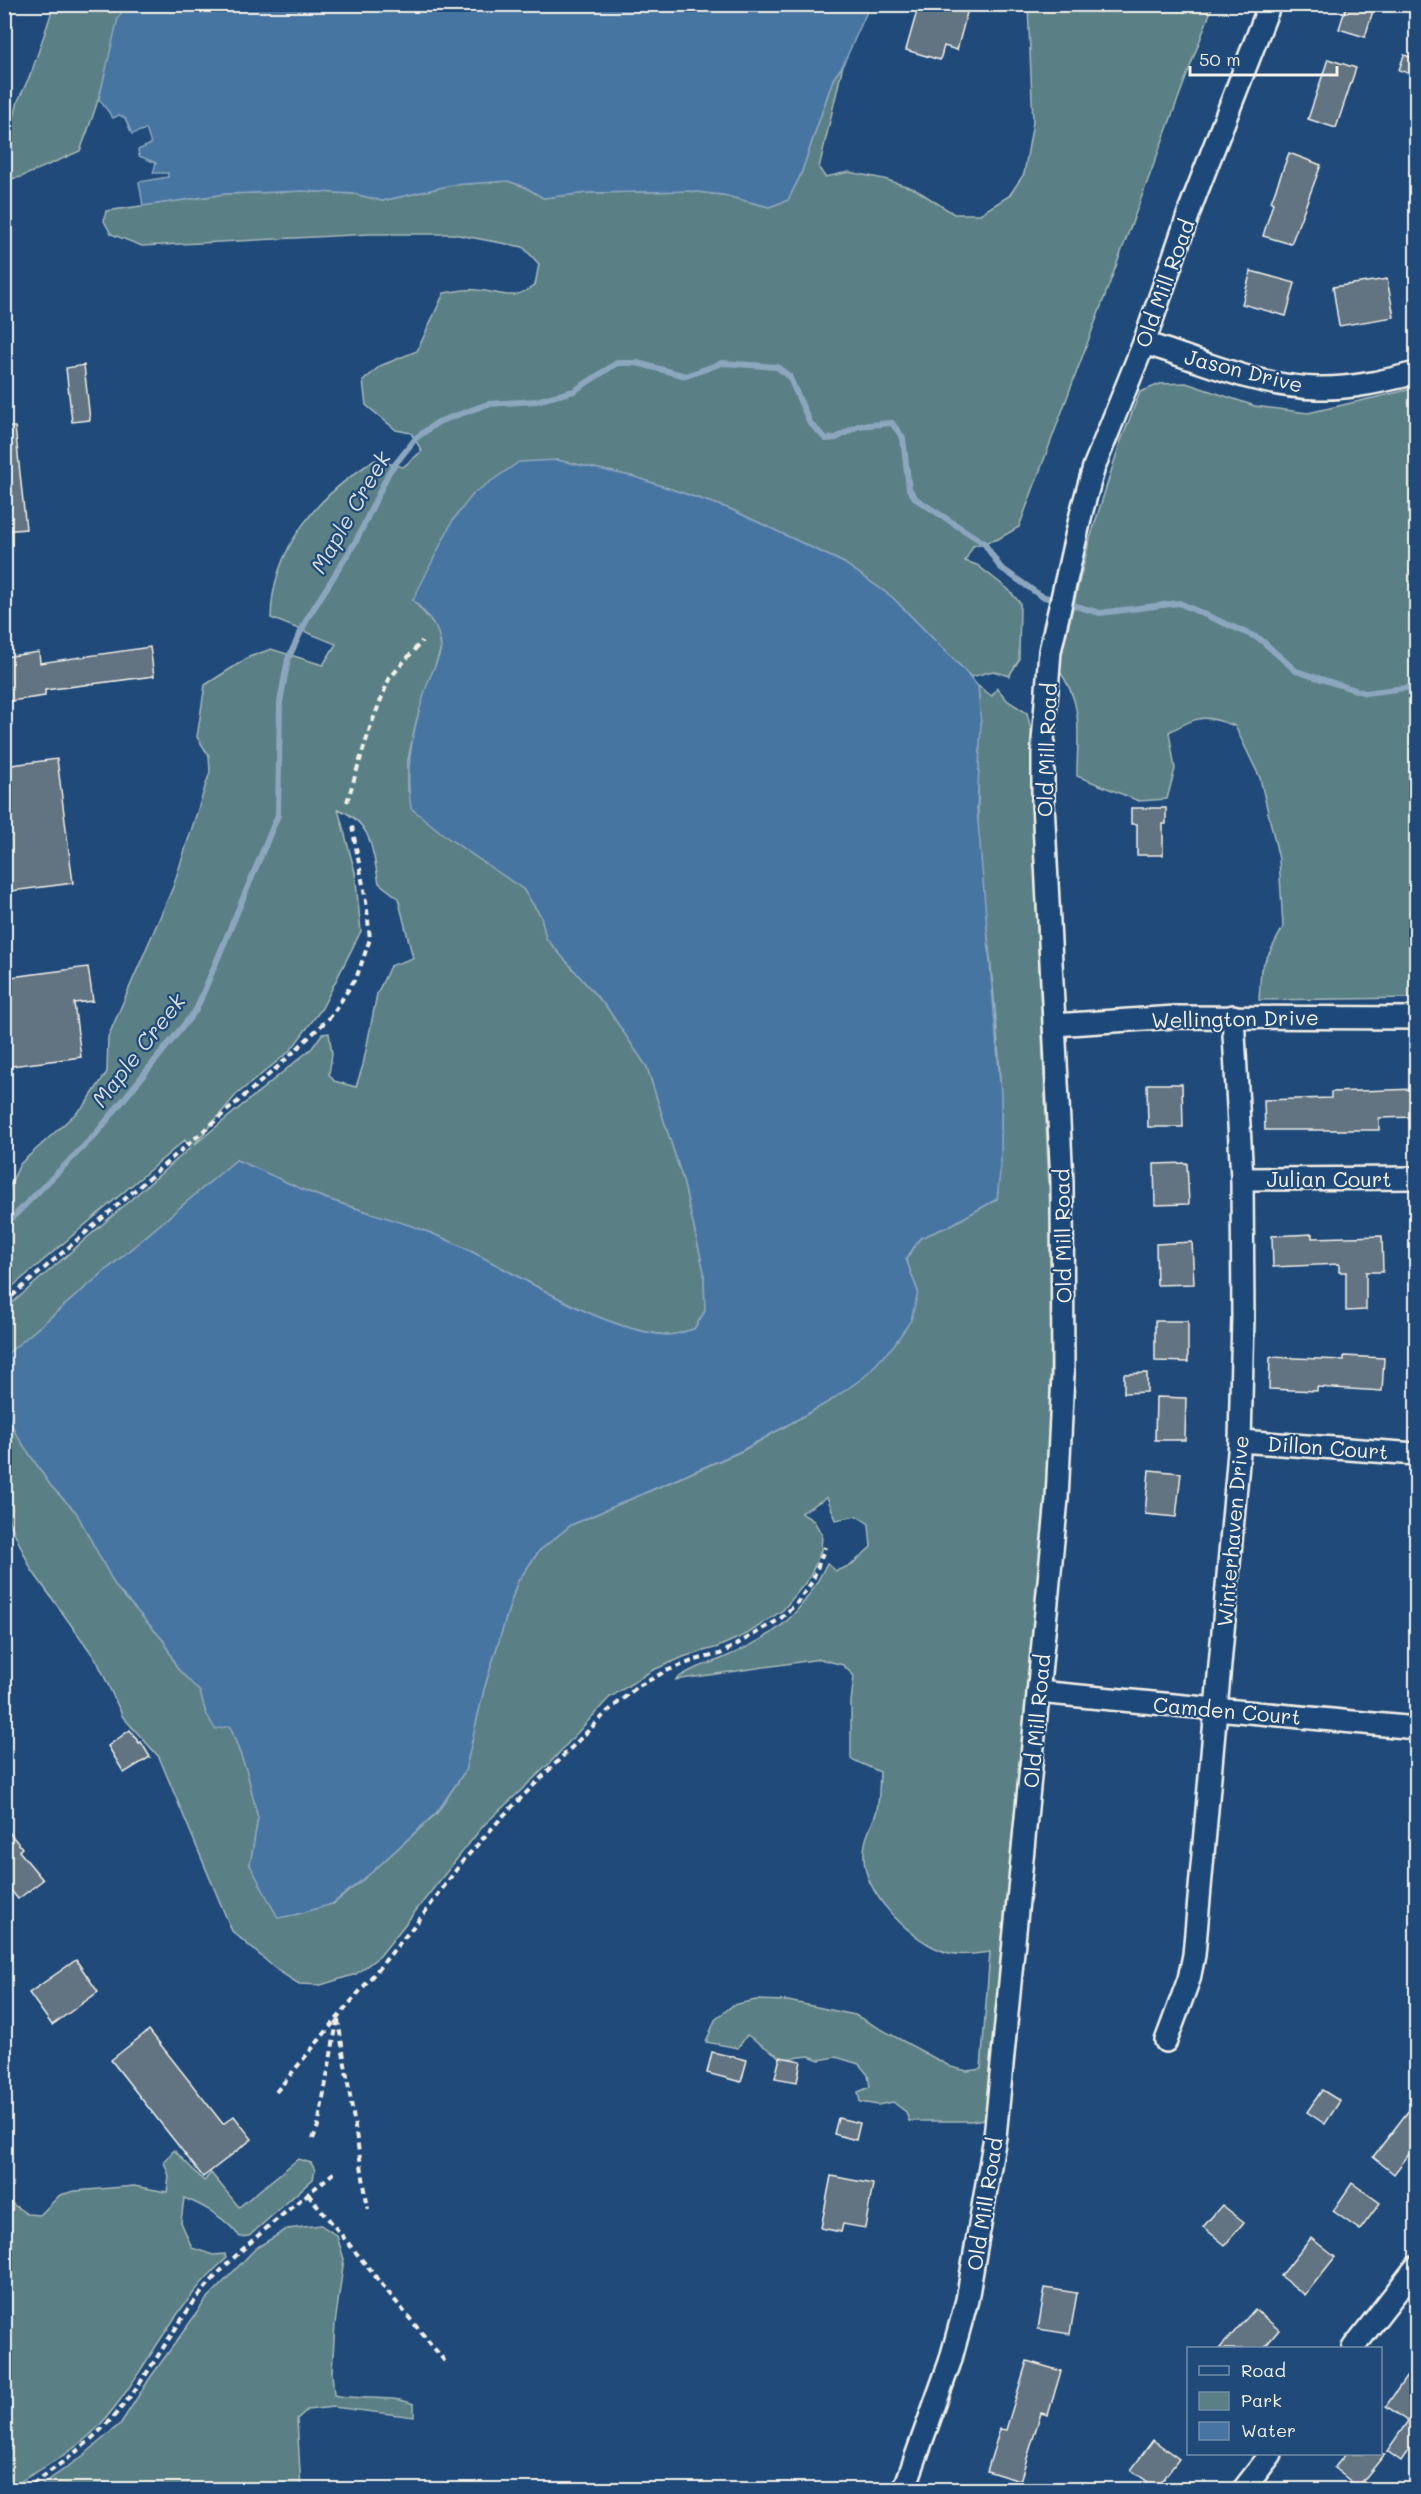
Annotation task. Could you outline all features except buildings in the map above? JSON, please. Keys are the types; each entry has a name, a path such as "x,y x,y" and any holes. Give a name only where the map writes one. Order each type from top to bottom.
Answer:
{"street":[{"name":"Old Mill Road","path":"904,2490 950,2362 967,2301 995,2137 1057,1499 1063,1375 1062,1193 1043,802 1043,741 1050,651 1071,552 1094,467 1144,343 1193,201 1270,4"},
{"name":"Jason Drive","path":"1144,343 1276,383 1316,388 1349,387 1416,373"},
{"name":"Winterhaven Drive","path":"1166,2041 1189,1978 1194,1955 1240,1441 1243,1316 1242,1179 1233,1016"},
{"name":"Wellington Drive","path":"1054,1025 1175,1017 1416,1018"},
{"name":"Julian Court","path":"1242,1179 1416,1178"},
{"name":"Dillon Court","path":"1240,1441 1416,1454"},
{"name":"Camden Court","path":"1038,1692 1416,1728"},
{"path":"1355,2347 1416,2267"},
{"path":"1243,2490 1270,2455"}],"path":[{"path":"347,802 371,726 389,680 422,641"},
{"path":"4,1303 280,1065 332,1015 357,976 370,939 366,901 352,826"},
{"path":"276,2092 503,1816 607,1712 637,1687 676,1668 720,1654 780,1619 797,1603 812,1582 825,1547"},
{"path":"313,2139 318,2126 338,2019"},
{"path":"338,2019 368,2209"},
{"path":"24,2490 73,2456 97,2435 123,2407 182,2317 213,2279 250,2243 337,2170"},
{"path":"309,2194 447,2364"}],"green space":[{"path":"54,5 127,5 118,25 109,62 80,151 21,177 5,180 8,142 18,101 32,71"},
{"path":"1028,5 1213,5 1019,527 998,539 973,546 965,561 977,565 1008,589 1020,603 1019,660 1009,676 993,671 971,677 892,597 844,563 730,509 635,477 557,460 413,600 438,629 441,648 416,722 408,760 408,791 448,838 523,889 541,916 546,938 608,1009 647,1067 683,1180 704,1271 705,1311 694,1329 667,1335 636,1330 605,1320 542,1290 450,1241 311,1193 236,1160 5,1356 4,1310 190,1148 185,1140 5,1293 5,1196 20,1164 85,1105 107,1072 108,1037 173,887 210,772 209,756 197,737 205,685 249,657 271,649 323,665 336,644 271,618 273,593 289,546 317,507 354,474 375,460 403,467 422,451 411,433 396,430 366,405 363,381 380,366 417,351 444,293 473,290 507,295 519,294 535,285 539,264 523,247 453,234 371,234 142,246 111,234 104,221 106,211 226,194 303,191 355,194 382,201 452,185 508,181 525,187 543,198 587,193 689,191 723,195 769,207 788,200 801,174 833,79 843,65 819,168 825,177 849,172 884,179 915,189 954,214 980,214 1009,196 1024,174 1033,122","holes":["338,809 350,815 365,830 369,839 379,883 398,898 413,958 390,966 377,994 363,1065 356,1087 334,1081 329,1074 332,1054 329,1033 322,1034 312,1048 194,1145 236,1095 290,1051 322,1008 361,931 355,872"]},
{"path":"1186,383 1255,406 1308,413 1416,388 1416,998 1259,1000 1261,969 1283,927 1279,859 1260,778 1235,726 1201,718 1169,732 1175,769 1167,799 1139,801 1077,776 1078,720 1076,708 1067,682 1058,669 1089,542 1119,446 1140,392 1160,384"},
{"path":"978,686 992,696 997,688 1008,701 1027,713 1034,742 1033,833 1052,1255 1049,1461 989,2111 985,2119 909,2121 906,2112 893,2102 878,2105 860,2102 858,2092 870,2087 868,2075 859,2064 836,2057 819,2060 809,2056 783,2059 747,2035 738,2048 706,2042 715,2020 733,2005 756,2000 788,2001 855,2015 951,2067 967,2071 981,2069 990,1952 952,1954 928,1944 890,1912 871,1885 866,1871 865,1845 877,1808 880,1772 851,1759 851,1702 854,1676 843,1665 820,1659 675,1680 772,1633 797,1611 827,1563 836,1571 851,1565 871,1547 869,1524 857,1516 836,1520 827,1497 801,1513 814,1521 822,1535 821,1550 810,1577 783,1610 747,1634 651,1671 609,1698 549,1764 483,1826 380,1956 356,1974 321,1985 299,1984 277,1970 232,1931 159,1757 123,1717 97,1661 31,1569 5,1512 4,1408 16,1434 51,1486 76,1512 116,1587 164,1641 177,1668 200,1691 206,1713 230,1726 247,1772 258,1818 250,1865 333,1904 437,1813 465,1771 484,1689 517,1582 539,1551 571,1525 742,1451 830,1401 918,1292 906,1259 920,1238 949,1226 997,1199 1001,1111 996,1022 979,845"},
{"path":"174,2150 204,2181 211,2173 239,2207 298,2159 311,2163 315,2170 313,2179 249,2236 240,2237 215,2214 184,2198 181,2222 192,2248 213,2255 225,2254 226,2259 207,2277 174,2318 116,2406 99,2426 68,2452 9,2489 5,2489 5,2199 27,2214 40,2215 60,2195 75,2191 134,2186 167,2192 169,2176 164,2162"},
{"path":"321,2225 337,2236 344,2259 335,2324 332,2372 334,2395 405,2401 414,2404 414,2417 333,2407 307,2410 297,2419 301,2489 36,2489 84,2455 121,2423 206,2300 256,2248 287,2229"}],"water":[{"path":"127,5 870,5 843,65 833,79 801,174 788,200 769,207 723,195 689,191 587,193 543,198 525,187 508,181 452,185 382,201 355,194 303,191 225,194 143,206 139,182 168,177 168,173 153,173 156,163 139,156 138,150 151,144 146,129 132,134 125,118 119,115 113,118 99,99 118,18"},
{"path":"557,460 635,477 730,509 844,563 892,597 978,686 981,726 977,809 1001,1095 1001,1163 997,1199 949,1226 920,1238 906,1259 918,1292 911,1320 894,1345 864,1377 830,1401 741,1451 571,1525 539,1551 517,1582 484,1689 465,1771 437,1812 372,1872 332,1904 278,1918 250,1865 258,1818 247,1772 230,1726 215,1729 206,1713 200,1692 177,1668 164,1641 116,1587 76,1512 51,1486 16,1434 5,1408 5,1356 236,1160 311,1193 450,1241 542,1290 605,1320 636,1330 667,1335 694,1329 705,1311 704,1271 683,1180 647,1067 608,1009 546,938 541,916 523,889 448,838 411,808 409,776 414,731 441,646 435,627 413,600 453,520 474,493 519,462"}],"waterway":[{"name":"Maple Creek","path":"4,1226 95,1135 196,1010 278,815 280,702 288,659 307,619 356,541 389,472 416,438 438,422 488,404 536,401 574,391 617,363 637,363 686,376 722,363 777,367 789,376 810,423 826,439 836,438 858,426 892,423 903,438 909,489 916,499 984,543 1000,567 1041,596 1100,613 1179,603 1260,639 1296,671 1365,693 1413,687 1416,684"}]}
